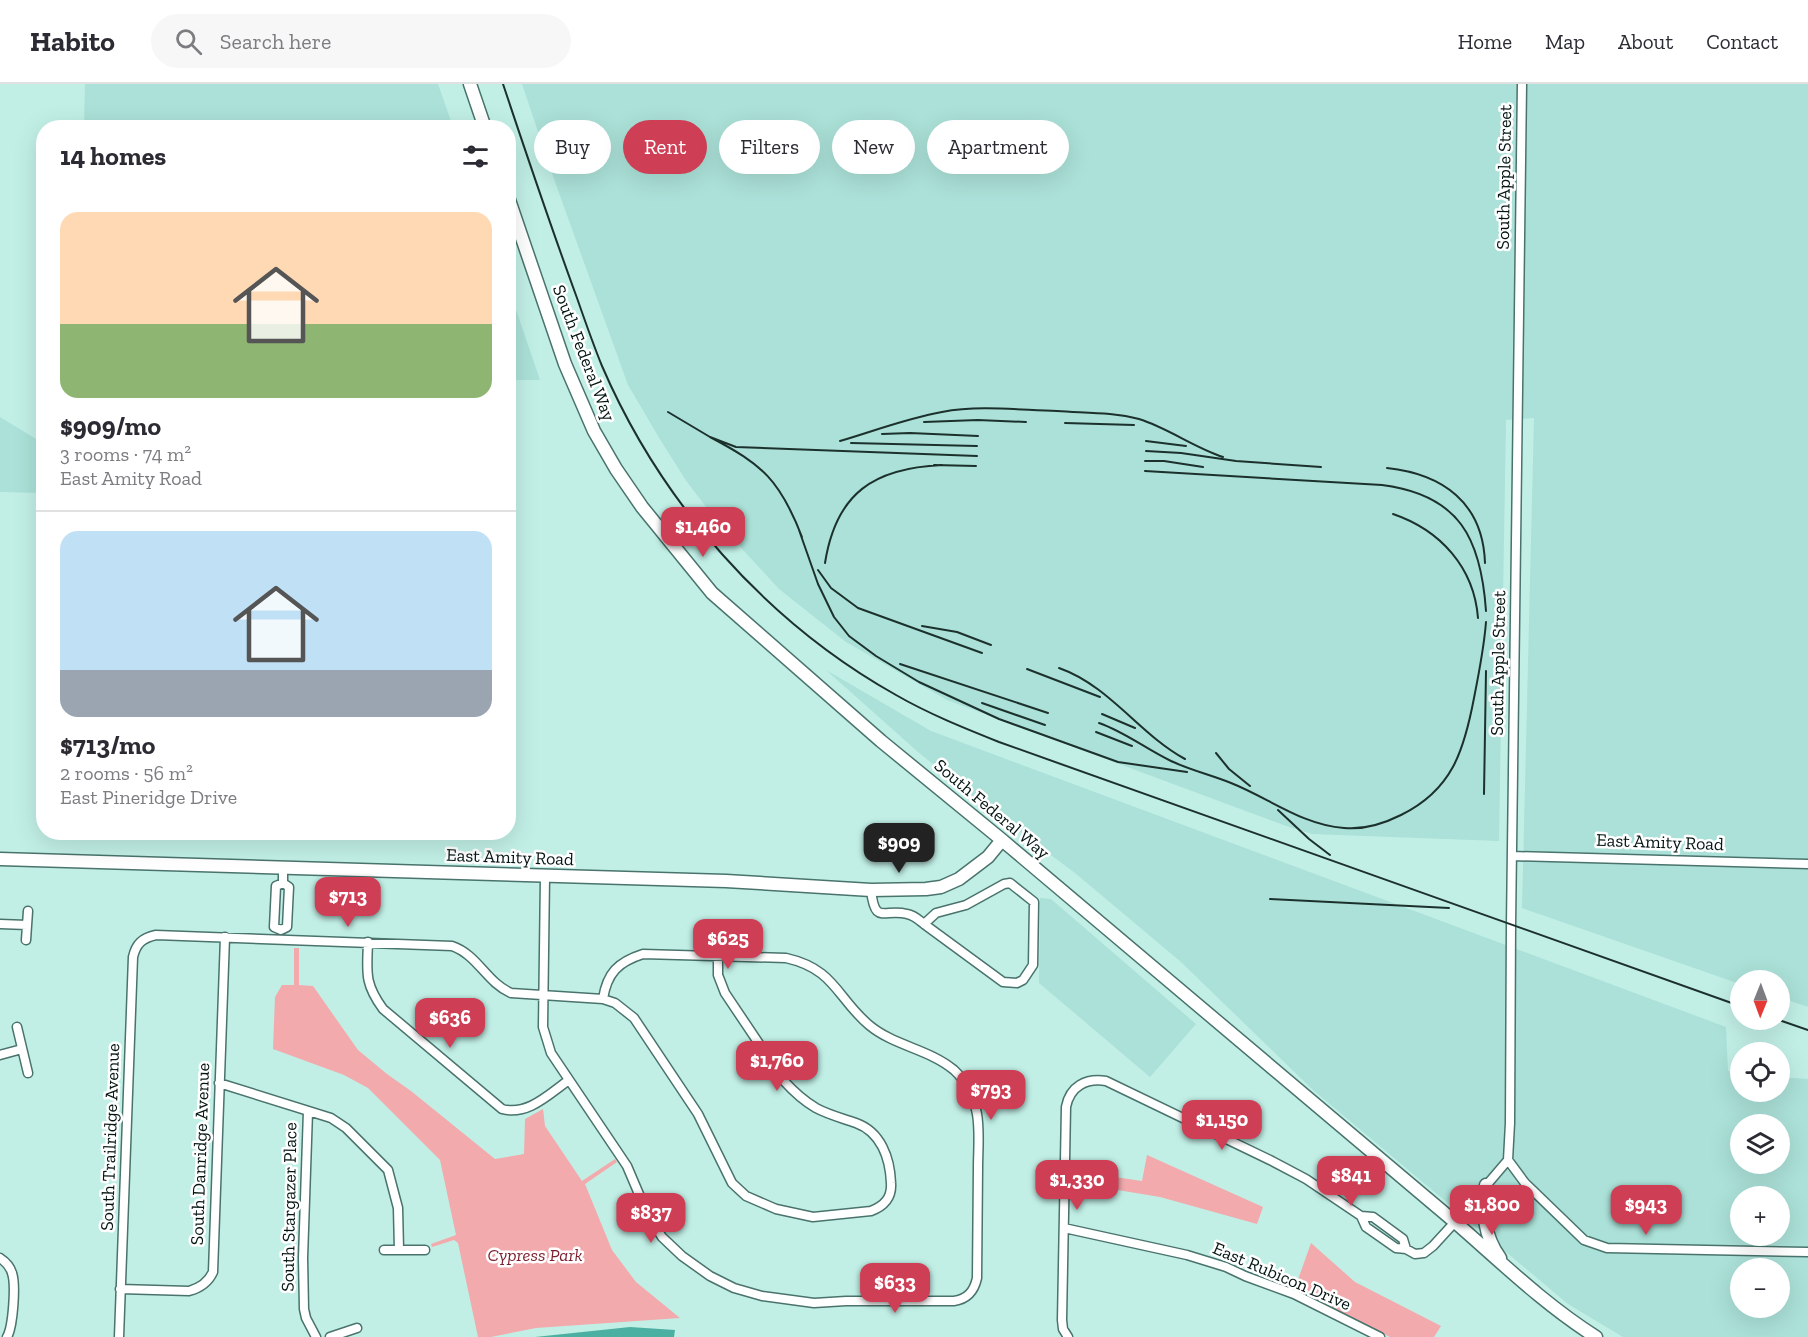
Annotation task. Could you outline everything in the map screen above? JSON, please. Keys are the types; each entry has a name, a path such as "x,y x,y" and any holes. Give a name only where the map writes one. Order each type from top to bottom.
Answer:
{"main road":[{"path":"470,84 482,120"},
{"name":"South Federal Way","path":"516,221 570,373 594,431 642,507 712,593 881,741 1002,840 1455,1222 1510,1272 1596,1337"},
{"name":"East Amity Road","path":"0,859 726,881 871,890 926,889 941,887 959,879 981,862 1002,840"},
{"path":"1486,1185 1483,1207 1487,1231 1494,1249 1510,1272"}],"street":[{"name":"South Apple Street","path":"1508,1160 1521,84"},
{"name":"East Amity Road","path":"1512,856 1808,864"},
{"path":"280,935 274,927 276,886 283,883 283,869"},
{"path":"545,876 543,1027 550,1053 627,1166 646,1213 662,1237 681,1256 710,1276 734,1288 762,1296 803,1302 954,1301 968,1296 975,1288 977,1278 978,1124 974,1102 965,1083 945,1063 890,1039 872,1028 855,1012 830,979 812,966 786,958 643,954 628,958 616,967 608,978 603,999"},
{"path":"871,890 873,905 878,911 885,914 911,915 1004,982 1017,983 1023,980 1033,965 1034,902 1010,883 966,905 936,913 924,924"},
{"path":"26,940 28,911"},
{"path":"0,924 27,925"},
{"name":"South Trailridge Avenue","path":"119,1337 135,948 141,941 156,934 225,937"},
{"path":"225,937 280,935 368,942 452,945 469,953 500,989 511,993 603,999 621,1006 634,1018 698,1114 732,1183 746,1196 777,1209 813,1217 871,1211 886,1203 890,1196 891,1185 888,1159 879,1140 864,1127 817,1108 784,1081 720,984 718,957"},
{"name":"South Danridge Avenue","path":"120,1289 189,1291 198,1289 210,1279 213,1272 225,937"},
{"path":"368,942 367,977 370,988 383,1009 502,1109 514,1112 524,1109 569,1080"},
{"path":"17,1027 28,1073"},
{"path":"0,1055 22,1049"},
{"path":"1068,1337 1063,1329 1062,1320 1066,1107 1067,1099 1078,1085 1096,1080 1106,1081 1306,1179 1361,1216 1373,1217 1403,1239 1406,1249 1415,1254 1424,1253 1433,1246 1508,1160 1525,1183 1584,1240 1607,1248 1808,1252"},
{"path":"219,1083 339,1122 388,1170 398,1208 399,1250"},
{"name":"South Stargazer Place","path":"308,1111 303,1258 304,1309 316,1337"},
{"name":"East Rubicon Drive","path":"1064,1227 1187,1255 1226,1267 1294,1294 1380,1337"},
{"path":"384,1250 425,1250"},
{"path":"0,1258 9,1266 13,1277 11,1326 7,1337"},
{"path":"330,1337 357,1328"}],"shaded area":[{"path":"85,84 438,84 451,120 84,120"},
{"path":"522,84 1808,84 1808,1007 1790,1001 1790,970 1730,970 1730,981 1522,908 1534,418 1506,420 1499,841 1312,834 947,700 846,642 779,589 720,525 687,482 628,385 554,179 552,174 611,174 611,120 534,120"},
{"path":"516,310 540,380 516,380"},
{"path":"0,417 36,439 36,493 0,492"},
{"path":"826,670 931,731 1726,1027 1730,1102 1790,1102 1790,1078 1808,1079 1808,1337 1623,1337 1568,1304 1313,1090 1181,962 1075,873 985,806 918,752"},
{"path":"1040,898 1051,899 1196,1024 1150,1077 1039,983"},
{"path":"630,1327 675,1330 674,1337 535,1337"}],"green space":[{"name":"Cypress Park","path":"294,948 299,948 299,985 313,986 358,1050 495,1159 524,1154 525,1119 543,1109 545,1126 582,1181 615,1159 617,1162 585,1184 612,1250 636,1282 680,1318 536,1328 491,1337 478,1337 458,1243 454,1240 432,1247 431,1244 456,1235 440,1160 368,1088 344,1075 273,1049 275,997 282,985 294,985"},
{"path":"1147,1155 1263,1207 1257,1224 1160,1197 1075,1183 1075,1171 1142,1181"},
{"path":"1311,1243 1355,1282 1441,1326 1434,1337 1390,1337 1295,1288"}],"railway":[{"path":"503,84 515,120"},
{"path":"516,123 602,366 626,416 655,465 687,511 722,554 761,595 848,666 934,715 999,742 1730,1002"},
{"path":"840,441 942,412 985,408 1014,409 1098,413 1139,419 1223,457"},
{"path":"668,412 710,437 736,447 977,456"},
{"path":"924,422 978,420 1026,422"},
{"path":"1065,423 1134,425"},
{"path":"882,434 978,436"},
{"path":"710,437 744,456 768,476 786,501 802,537"},
{"path":"1146,441 1186,446"},
{"path":"851,443 977,446"},
{"path":"1146,451 1321,467"},
{"path":"1145,461 1164,461 1203,467"},
{"path":"934,465 976,466"},
{"path":"825,563 830,539 838,519 849,502 862,489 878,479 897,472 942,465"},
{"path":"1387,468 1426,477 1456,495 1468,508 1477,524 1483,542 1485,563"},
{"path":"1145,471 1382,485 1409,490 1448,510 1461,525 1479,562 1486,611"},
{"path":"1393,514 1426,530 1452,553 1470,582 1478,618"},
{"path":"799,530 818,584 834,617 849,636 876,656 919,682 999,719 1118,762 1187,772"},
{"path":"818,570 831,588 858,608 982,653"},
{"path":"1099,723 1171,761 1231,783 1314,822 1344,828 1373,826 1394,818 1433,794 1453,767 1466,735 1486,622"},
{"path":"922,626 957,632 991,645"},
{"path":"900,664 1048,713"},
{"path":"1059,668 1094,686 1153,737 1185,759"},
{"path":"1027,669 1100,697"},
{"path":"1484,794 1486,671"},
{"path":"982,703 1045,725"},
{"path":"1102,714 1135,728"},
{"path":"1096,732 1132,746"},
{"path":"1216,753 1229,769 1250,786"},
{"path":"1278,810 1330,855"},
{"path":"1270,899 1449,908"},
{"path":"1790,1024 1808,1030"}]}
